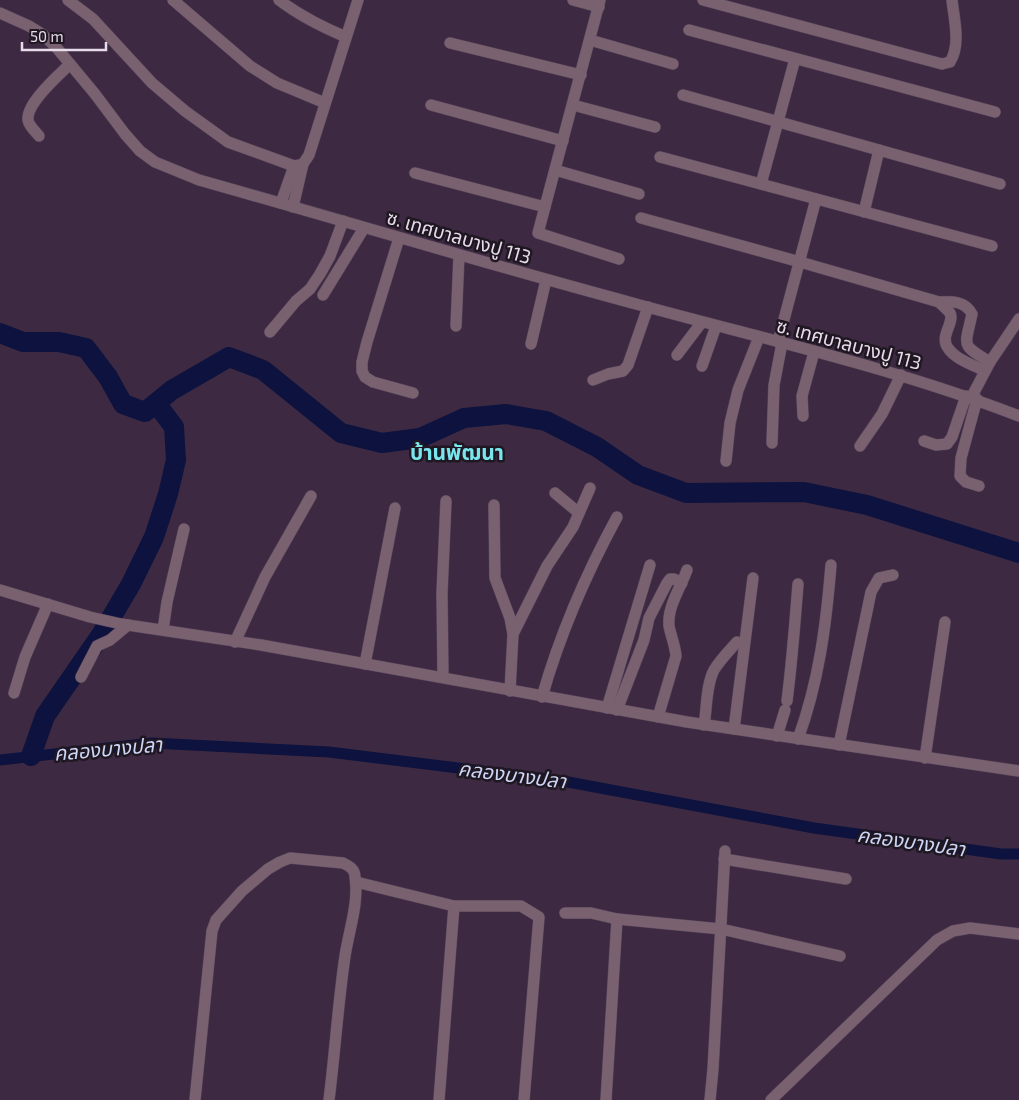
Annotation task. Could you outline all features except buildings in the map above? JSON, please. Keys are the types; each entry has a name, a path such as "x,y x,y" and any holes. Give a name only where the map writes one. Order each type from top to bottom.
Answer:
{"street":[{"path":"68,0 93,19 152,83 185,111 228,142 298,165"},
{"path":"173,0 250,66 277,83 325,103"},
{"path":"279,0 293,11 321,27 346,37"},
{"path":"281,203 298,165 309,155 358,0"},
{"path":"573,0 599,3 538,233 619,258"},
{"path":"703,0 942,64 950,62 954,56 956,37 952,0"},
{"name":"ซ. เทศบาลบางปู 113","path":"0,13 29,26 42,34 56,47 140,151 155,162 199,180 546,280 901,374 1019,416"},
{"path":"689,30 995,112"},
{"path":"590,40 673,64"},
{"path":"450,43 580,75"},
{"path":"761,184 795,58"},
{"path":"39,136 29,124 28,114 46,88 70,64"},
{"path":"683,95 1000,184"},
{"path":"431,105 563,141"},
{"path":"573,105 655,127"},
{"path":"864,212 879,150"},
{"path":"660,157 992,246"},
{"path":"293,206 298,165"},
{"path":"555,170 639,194"},
{"path":"415,173 545,207"},
{"path":"772,443 774,385 780,342 816,199"},
{"path":"641,218 939,302 952,301 960,303 972,314 966,344 988,366"},
{"path":"270,332 296,300 310,288 320,274 330,256 343,221"},
{"path":"323,295 364,228"},
{"path":"399,238 367,342 362,362 362,371 365,377 373,382 412,394"},
{"path":"456,326 459,255"},
{"path":"531,344 546,280"},
{"path":"939,302 950,313 945,338 948,348 955,354 988,366"},
{"path":"593,380 608,374 624,371 628,365 648,307"},
{"path":"924,441 936,445 946,444 952,437 988,366 1019,319"},
{"path":"677,355 702,322"},
{"path":"702,366 716,326"},
{"path":"726,461 730,423 738,390 758,337"},
{"path":"803,416 802,396 814,352"},
{"path":"860,446 882,414 901,374"},
{"path":"971,398 961,458 960,476 966,482 978,486"},
{"path":"513,634 547,566 567,538 590,488"},
{"path":"555,493 579,513"},
{"path":"235,642 265,577 311,496"},
{"path":"443,678 442,594 446,501"},
{"path":"494,505 495,578 510,618 513,634 510,691"},
{"path":"365,664 395,508"},
{"path":"542,697 552,662 590,568 617,517"},
{"path":"163,630 167,602 184,529"},
{"path":"612,709 650,564"},
{"path":"798,740 809,708 822,648 831,565"},
{"path":"658,717 676,656 669,624 670,614 688,570"},
{"path":"839,745 871,592 879,578 893,575"},
{"path":"734,729 753,578"},
{"path":"612,709 644,640 653,609 670,579 682,583"},
{"path":"776,736 786,705 793,660 792,644 798,584"},
{"path":"0,590 90,617 124,625 365,664 704,725 1019,771"},
{"path":"14,693 25,657 48,604"},
{"path":"926,758 945,622"},
{"path":"81,677 97,646 110,640 124,625"},
{"path":"704,725 711,679 719,664 737,642"},
{"path":"710,1100 724,855 846,879"},
{"path":"196,1100 212,930 216,920 251,882 268,869 290,858 343,863 351,867 355,874 355,906 339,998 329,1100"},
{"path":"356,882 454,906 521,906 539,917 524,1100"},
{"path":"439,1100 454,906"},
{"path":"565,913 592,914 617,919 721,928 840,956"},
{"path":"606,1100 617,919"},
{"path":"771,1100 938,940 953,930 970,928 1019,934"}],"waterway":[{"path":"0,333 23,342 59,342 86,348 108,377 123,404 145,412 172,390 229,357 263,370 341,433 382,443 420,438 464,418 506,414 546,421 597,447 638,475 686,493 804,492 867,505 1019,553"},
{"path":"31,756 45,716 101,635 131,584 154,537 168,494 176,460 174,427 156,403"},
{"name":"คลองบางปลา","path":"0,760 152,743 329,752 563,781 814,828 1001,854 1019,854"}],"district":[{"name":"บ้านพัฒนา","path":"457,453"}]}
